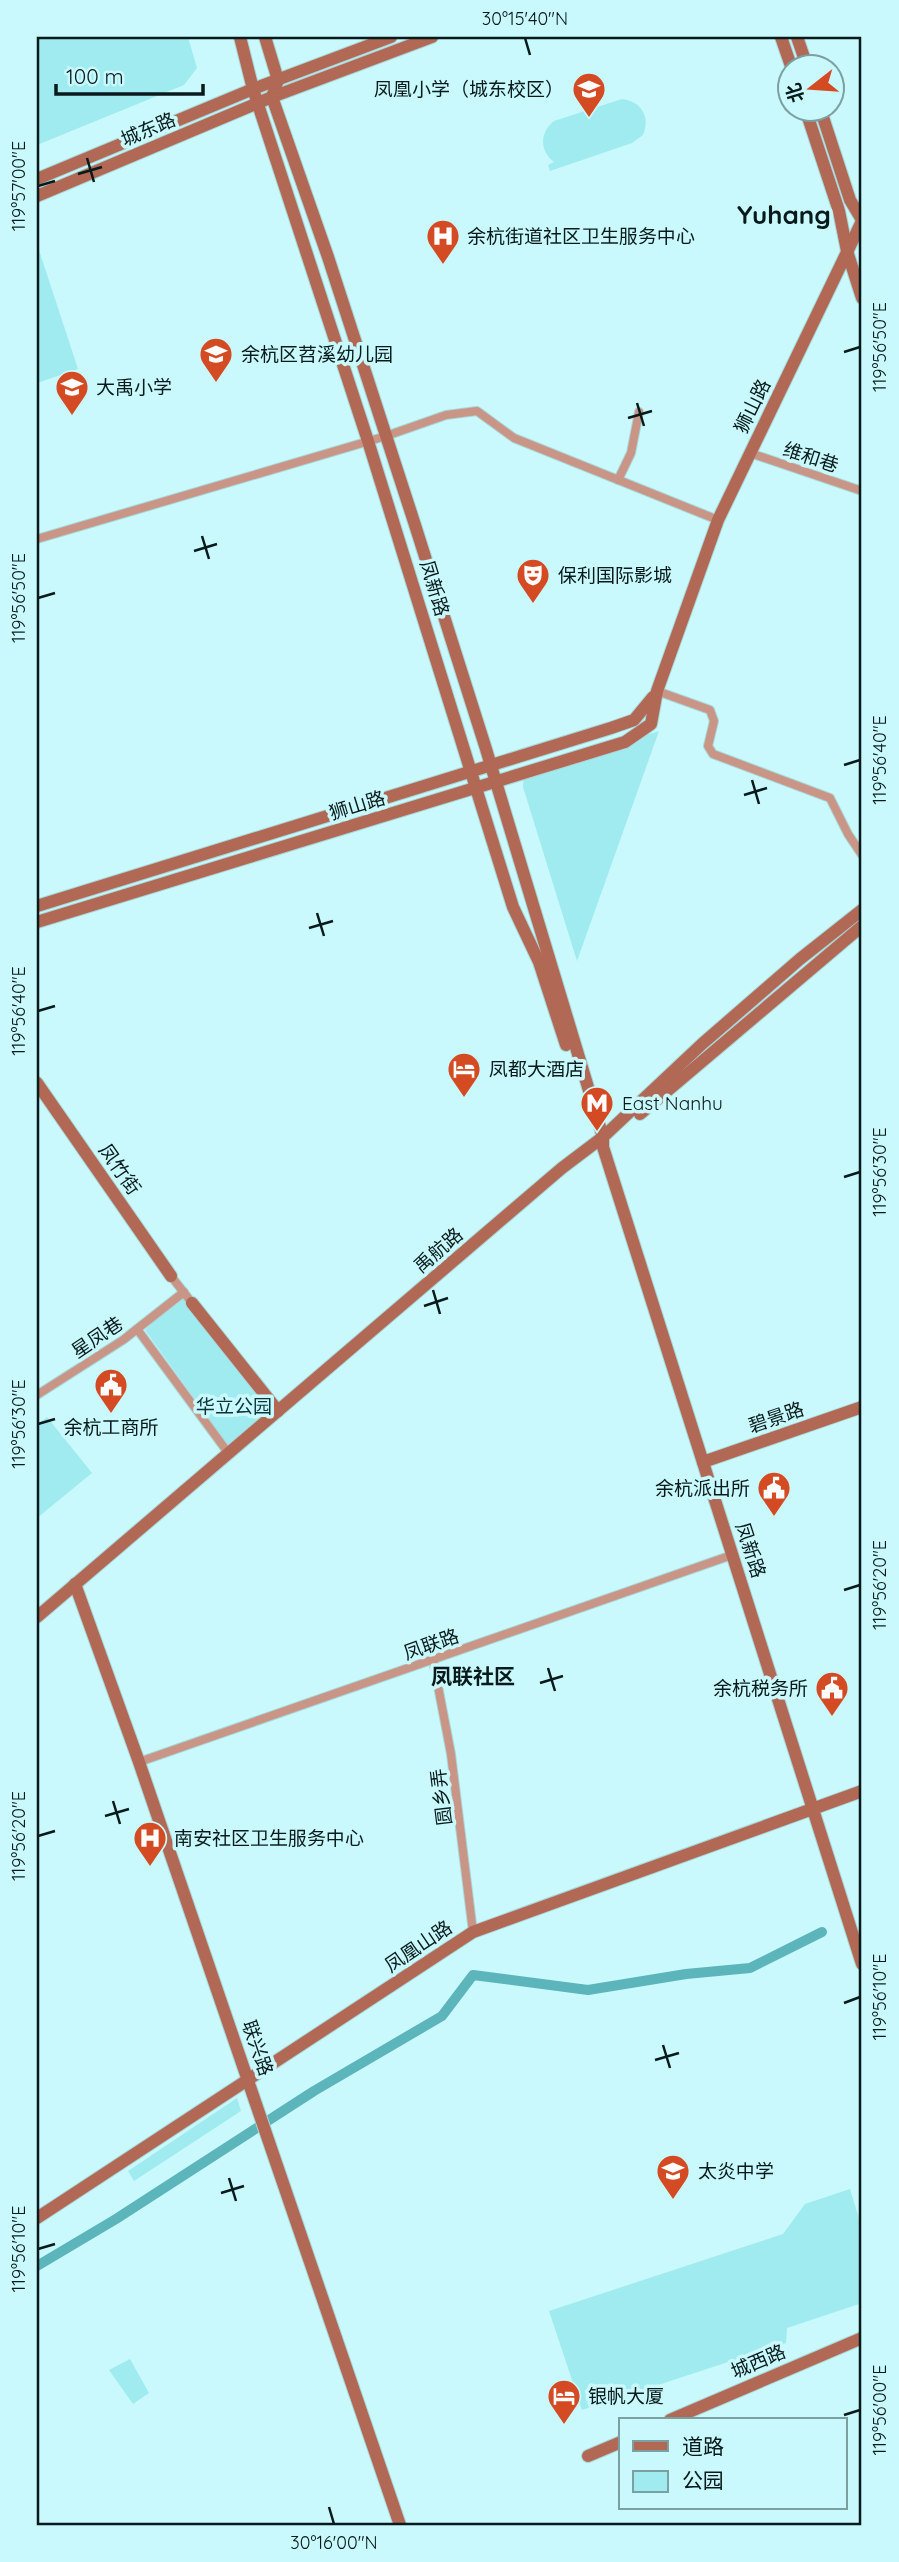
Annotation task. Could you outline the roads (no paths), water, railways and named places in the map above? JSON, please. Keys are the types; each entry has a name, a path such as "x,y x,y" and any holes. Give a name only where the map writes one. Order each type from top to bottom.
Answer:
{"main road":[{"name":"凤新路","path":"240,37 254,89 369,441 513,907 539,962 601,1142 862,1964"},
{"path":"265,37 278,80 272,97"},
{"name":"城东路","path":"37,179 254,89 391,37"},
{"name":"城东路","path":"37,196 272,97 432,37"},
{"name":"凤新路","path":"272,97 328,257 496,781 601,1142"},
{"path":"810,122 839,211 847,251 862,298"},
{"path":"825,122 850,200 862,220"},
{"name":"狮山路","path":"37,922 625,742 651,724 657,691 718,520 862,220"},
{"name":"狮山路","path":"37,906 634,720 648,706 657,691"},
{"name":"禹航路","path":"37,1627 77,1588 278,1411 562,1168 601,1142 702,1044 800,959 862,910"},
{"name":"禹航路","path":"39,1611 77,1588 283,1416 601,1142 862,926"},
{"name":"凤竹街","path":"37,1083 171,1276"},
{"path":"188,1298 278,1411"},
{"name":"碧景路","path":"703,1462 862,1407"},
{"name":"联兴路","path":"77,1588 400,2525"},
{"name":"凤凰山路","path":"37,2218 473,1933 862,1791"},
{"name":"城西路","path":"675,2418 862,2337"},
{"path":"588,2456 619,2443"}],"street":[{"path":"37,539 386,436 402,428 446,415 477,411 514,438 718,520"},
{"path":"618,480 631,453 639,412"},
{"name":"维和巷","path":"750,453 862,491"},
{"path":"657,691 710,710 714,721 708,746 713,754 830,798 862,855"},
{"path":"171,1276 188,1298"},
{"name":"星凤巷","path":"37,1395 136,1329 172,1300 188,1298"},
{"path":"136,1329 229,1454"},
{"name":"凤联路","path":"139,1762 732,1555"},
{"name":"圆乡弄","path":"433,1660 451,1754 473,1933"}],"waterway":[{"path":"37,2266 116,2219 314,2091 442,2016 473,1975 588,1990 686,1974 750,1968 822,1932"}],"place":[{"name":"凤凰小学（城东校区）","path":"589,119"},
{"name":"余杭街道社区卫生服务中心","path":"443,266"},
{"name":"余杭区苕溪幼儿园","path":"216,384"},
{"name":"大禹小学","path":"72,417"},
{"name":"保利国际影城","path":"533,605"},
{"name":"凤都大酒店","path":"464,1099"},
{"name":"East Nanhu","path":"597,1133"},
{"name":"余杭工商所","path":"111,1415"},
{"name":"余杭派出所","path":"774,1518"},
{"name":"余杭税务所","path":"832,1718"},
{"name":"南安社区卫生服务中心","path":"150,1868"},
{"name":"太炎中学","path":"673,2201"},
{"name":"银帆大厦","path":"564,2426"}],"district":[{"name":"Yuhang","path":"784,214"},
{"name":"凤联社区","path":"473,1676"}],"park label":[{"name":"华立公园","path":"234,1406"}]}
